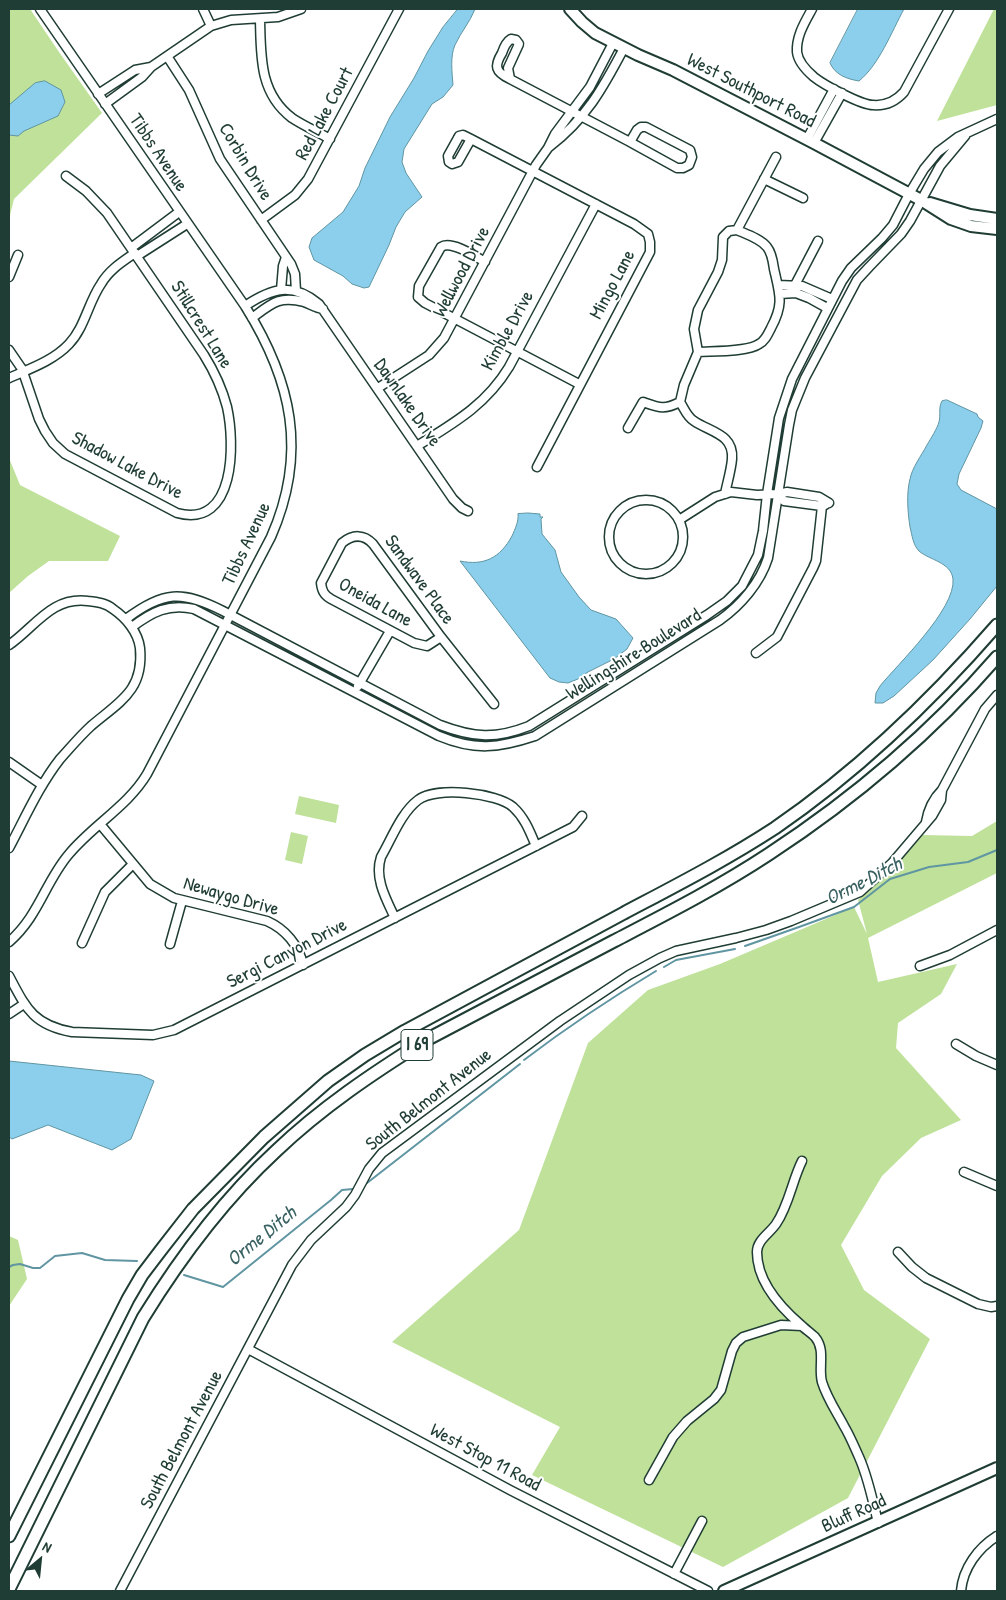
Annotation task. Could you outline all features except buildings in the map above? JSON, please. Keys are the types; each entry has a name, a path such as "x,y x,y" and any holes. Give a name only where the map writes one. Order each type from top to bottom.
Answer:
{"highway":[{"name":"I 69","path":"9,1536 104,1345 142,1275 193,1209 264,1137 328,1081 404,1031 714,866 775,827 838,780 903,725 952,677 997,625"},
{"name":"I 69","path":"9,1589 147,1312 207,1227 275,1151 342,1095 426,1040 712,889 805,830 866,784 916,740 971,686 997,657"}],"main road":[{"name":"West Southport Road","path":"570,9 589,29 613,43 673,70 811,141 921,200 941,214 962,224 997,229"},
{"name":"West Southport Road","path":"921,200 970,215 997,218"},
{"name":"Bluff Road","path":"724,1591 740,1587 997,1468"}],"street":[{"name":"Tibbs Avenue","path":"9,942 32,916 46,889 67,856 132,794 144,779 275,528 286,491 291,458 290,420 282,382 260,331 245,306 40,9"},
{"path":"203,9 211,26"},
{"path":"105,104 142,77 151,67 211,26 231,20 278,17 301,9"},
{"name":"Red Lake Court","path":"261,220 292,198 310,176 399,9"},
{"path":"812,9 798,38 798,57 814,77 838,91 869,105 887,103 898,98 907,88 949,9"},
{"path":"260,19 262,66 265,79 273,97 291,118 330,138"},
{"path":"510,79 508,68 519,44 516,40 512,39 508,41 498,59 497,65 501,74 510,79 581,117 680,168 688,166 692,159 690,150 646,127 637,129 630,142"},
{"name":"Wellwood Drive","path":"378,388 429,355 442,342 533,171 555,134 594,81 613,43"},
{"name":"Wellwood Drive","path":"548,148 581,117 599,95 624,48"},
{"name":"Corbin Drive","path":"167,56 189,90 218,155 291,264 294,272 293,291"},
{"path":"98,94 135,70 151,67"},
{"path":"811,141 838,91"},
{"path":"909,194 924,169 938,152 952,140 997,119"},
{"path":"921,200 940,166 968,132"},
{"name":"Mingo Lane","path":"471,139 626,219 648,234 650,242 650,252 537,467"},
{"path":"737,230 776,156"},
{"name":"Stillcrest Lane","path":"66,176 101,205 209,362 217,377 226,406 231,442 228,477 220,499 210,509 202,513"},
{"path":"764,179 803,198"},
{"name":"Wellingshire Boulevard","path":"126,619 150,602 166,598 179,596 202,601 440,725 477,736 514,732 529,726 707,615 730,598 742,586 758,555 764,531 767,494 778,424 787,391 827,308 851,268 893,225 909,194"},
{"name":"Wellingshire Boulevard","path":"132,627 154,612 165,608 176,607 197,610 452,742 491,747 513,744 535,736 731,613 764,571 771,544 792,410 805,378 857,280 902,234 921,200"},
{"name":"Kimble Drive","path":"418,446 465,416 499,382 596,204"},
{"path":"9,378 52,358 69,344 79,330 103,280 115,267 179,212"},
{"path":"134,252 187,224"},
{"path":"698,352 749,348 759,344 766,337 778,315 780,294 768,247 737,230 729,231 723,237 722,260 718,272 698,310 694,328 698,352 684,385 680,402 693,421 721,435 730,444 732,460 725,494"},
{"path":"795,285 818,242"},
{"path":"485,262 452,245 444,245 441,247 419,286 418,297 579,384"},
{"path":"9,276 18,255"},
{"path":"281,290 281,277 286,257"},
{"path":"778,285 802,286 832,299"},
{"path":"245,306 262,295 281,290 293,291 290,299"},
{"name":"Dawnlake Drive","path":"293,291 311,298 323,309 453,499 468,511"},
{"path":"780,294 796,293 827,308"},
{"path":"252,318 275,302 286,299 323,309"},
{"name":"Shadow Lake Drive","path":"9,350 23,371 44,429 53,443 65,454 176,512 188,515 202,513"},
{"path":"628,428 643,402 659,408 669,408 680,402"},
{"path":"680,520 715,498 734,492 757,495 778,494 784,501 826,505 816,561 778,637 756,653"},
{"path":"648,499 658,501 667,505 680,520 683,534 681,550 672,564 665,569 649,574 636,573 626,569 613,554 609,545 610,526 617,512 629,503 648,499"},
{"name":"Sandwave Place","path":"322,590 321,583 323,578 342,543 353,536 364,537 374,544 441,637 494,704"},
{"name":"Oneida Lane","path":"322,590 324,594 332,599 390,631 421,645 427,646 441,637"},
{"path":"9,645 55,606 81,600 99,602 111,607 126,619 132,627 139,644 141,660 138,676 132,690 122,702 74,743 59,761 42,785 9,848"},
{"path":"354,692 390,631"},
{"name":"South Belmont Avenue","path":"120,1591 298,1257 312,1239 346,1207 355,1195 370,1167 390,1146 560,1021 629,975 660,958 676,952 751,935 791,921 851,896 868,885 899,855 926,822 927,813 944,787 985,709 997,695"},
{"path":"9,762 42,785"},
{"path":"395,918 384,893 378,865 408,810 425,795 438,792 485,795 502,800 519,813 536,846"},
{"name":"Sergi Canyon Drive","path":"9,976 30,1012 39,1020 59,1030 153,1035 174,1030 573,827 582,816"},
{"name":"Newaygo Drive","path":"100,824 150,884 182,901 267,921 278,926 292,942 302,958 303,965"},
{"path":"82,942 105,892 133,864"},
{"path":"170,944 182,901"},
{"path":"920,966 950,955 997,930"},
{"path":"9,1014 24,1004"},
{"path":"956,1044 997,1066"},
{"path":"802,1161 776,1224 759,1243 757,1251 763,1278 772,1294 783,1308 815,1337 820,1345 821,1375 825,1393 844,1425 860,1459 878,1523"},
{"path":"964,1172 997,1186"},
{"path":"898,1252 926,1278 978,1304 991,1307 997,1306"},
{"path":"649,1480 673,1437 687,1421 714,1399 721,1390 736,1343 743,1337 781,1325 802,1326"},
{"name":"West Stop 11 Road","path":"248,1349 504,1487 708,1591"},
{"path":"674,1574 702,1521"},
{"path":"961,1591 970,1563 983,1547 997,1536"},
{"path":"692,1583 696,1591"}],"green space":[{"path":"9,9 30,9 102,113 14,199 9,219"},
{"path":"994,9 997,9 997,105 937,121"},
{"path":"9,458 20,485 120,536 108,561 49,561 9,593"},
{"path":"299,796 339,805 336,823 295,814"},
{"path":"997,821 997,873 868,938 878,982 957,964 941,994 898,1023 896,1048 961,1120 921,1138 882,1176 841,1245 864,1290 930,1339 848,1498 723,1567 532,1475 560,1427 392,1342 519,1230 588,1043 648,990 720,964 854,907 867,934 858,900 893,869 923,835 972,836"},
{"path":"291,832 308,836 302,864 285,860"},
{"path":"9,1236 18,1240 27,1279 9,1306"}],"water":[{"path":"458,9 475,9 453,49 453,85 443,97 432,104 404,149 402,162 406,173 422,197 405,212 396,227 369,287 364,288 352,284 343,276 314,260 309,247 312,238 343,212 359,186 365,168 390,117 443,27"},
{"path":"858,9 904,9 879,57 859,81 842,76 835,71 830,63"},
{"path":"45,81 61,90 65,102 58,116 24,131 18,136 9,135 9,105 35,83"},
{"path":"947,400 977,414 983,421 959,474 957,484 961,490 997,509 997,586 933,660 894,696 883,703 875,703 876,693 880,686 936,621 951,591 953,579 948,569 923,554 915,546 910,527 908,504 911,475 938,425 942,401"},
{"path":"518,514 540,514 540,517 543,517 541,519 542,534 555,550 561,572 579,597 591,610 616,619 633,638 627,649 614,659 568,683 550,678 460,561 484,561 497,555 512,536"},
{"path":"9,1061 141,1075 154,1081 131,1139 112,1150 48,1125 12,1139 9,1137"}],"waterway":[{"name":"Orme Ditch","path":"745,946 854,907 890,879 929,867 968,862 997,850"},
{"name":"Orme Ditch","path":"664,967 676,960 735,949"},
{"name":"Orme Ditch","path":"524,1060 556,1036 656,971"},
{"name":"Orme Ditch","path":"367,1183 520,1064"},
{"name":"Orme Ditch","path":"184,1275 223,1287 342,1190 353,1189"},
{"name":"Orme Ditch","path":"9,1267 20,1264 40,1268 55,1256 82,1253 105,1260 137,1261"}]}
